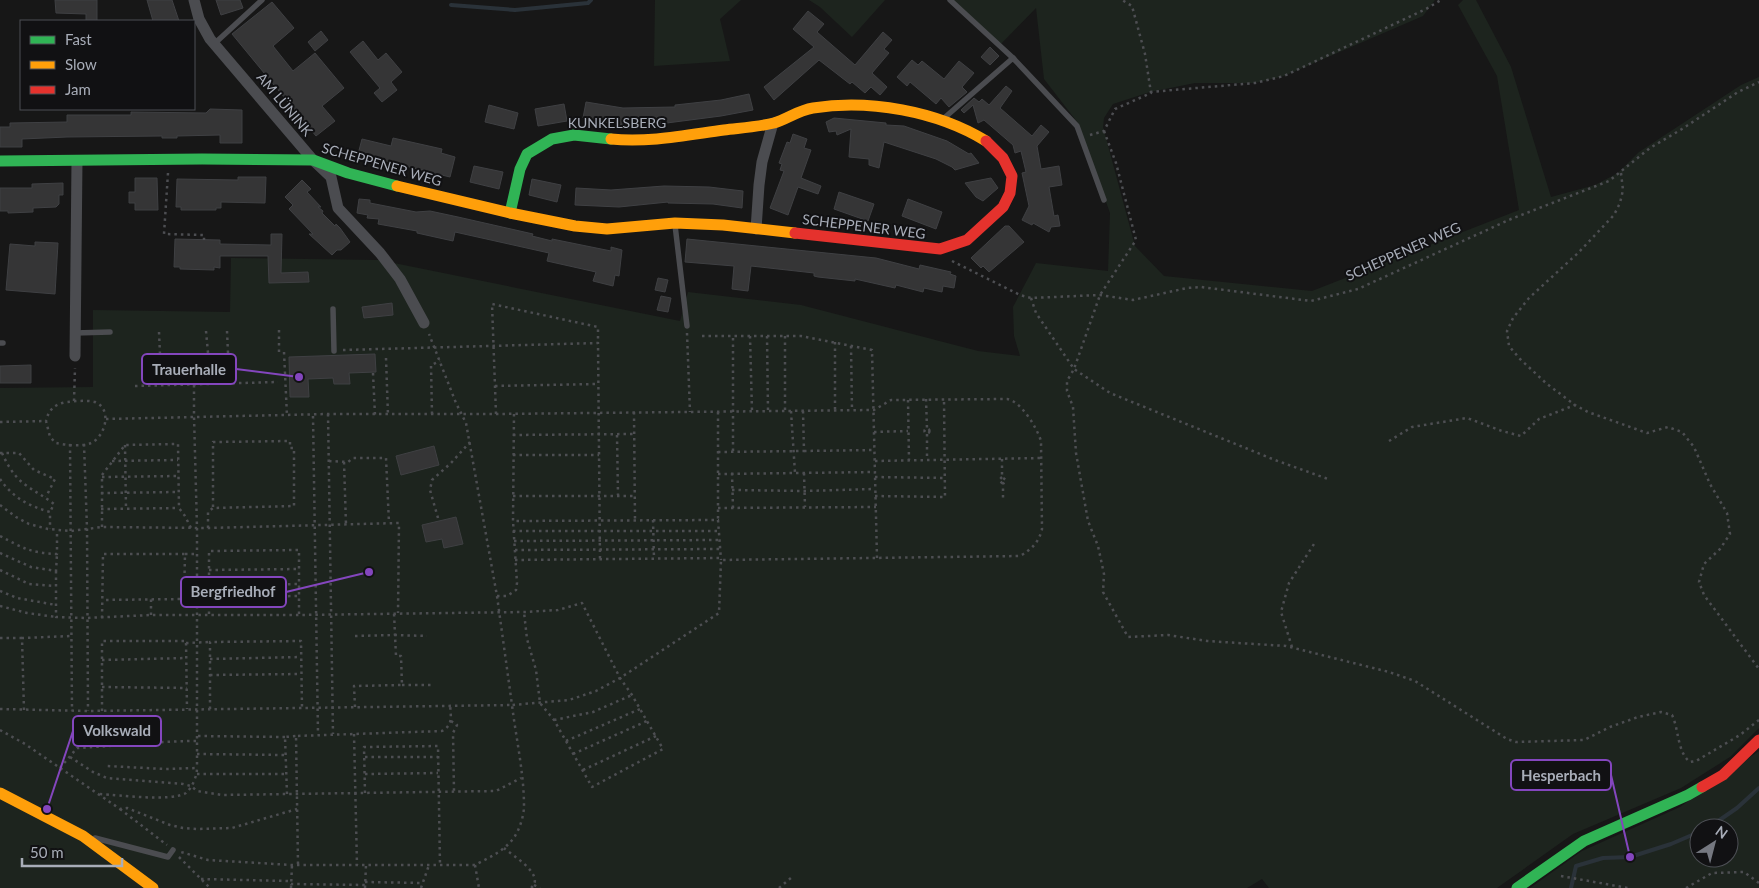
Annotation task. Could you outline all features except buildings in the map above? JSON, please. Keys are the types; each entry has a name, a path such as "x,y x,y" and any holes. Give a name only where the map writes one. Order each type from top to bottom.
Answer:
{"street":[{"name":"AM LÜNINK","path":"194,0 199,19 214,44 312,160 331,177 338,208 380,253 400,279 424,322"},
{"name":"KUNKELSBERG","path":"510,213 520,169 527,154 552,139 574,135 618,140 658,139 773,123 811,108 849,106 891,107 942,121 971,132 989,142 1003,158 1012,176 1010,193 1003,207 967,240 940,250"},
{"path":"756,229 762,162 773,123"},
{"name":"SCHEPPENER WEG","path":"0,161 312,160 348,173 510,213 575,226 607,229 675,223 723,225 940,250"},
{"path":"75,356 77,161"},
{"path":"1516,888 1584,841 1688,795 1723,775 1759,740"},
{"path":"0,793 84,836 153,888"}],"lane":[{"path":"214,44 262,0"},
{"path":"950,0 1013,58 1077,126 1104,200"},
{"path":"942,121 1013,58"},
{"path":"675,223 687,326"},
{"path":"333,309 334,350"},
{"path":"75,333 110,332"},
{"path":"84,836 168,857 173,850"}],"path":[{"path":"1122,0 1132,6 1145,54 1150,92"},
{"path":"1082,138 1104,131 1115,109 1150,92 1255,83 1284,76 1426,9 1441,0"},
{"name":"SCHEPPENER WEG","path":"940,250 947,258 956,263 1020,295 1031,298 1100,295 1133,300 1201,287 1311,301 1358,289 1511,218 1609,181 1650,148 1738,92 1759,82"},
{"path":"1104,131 1116,163 1136,240 1100,295 1074,369 1067,381 1067,391 1072,407 1076,453 1088,521 1098,546 1104,574 1103,592 1128,637 1168,635 1207,642 1292,647 1389,672 1415,681 1506,738 1516,742 1584,740 1610,727 1638,717 1661,712 1672,715 1685,758 1690,762 1696,761 1740,735 1759,720"},
{"path":"169,159 164,234 204,236 204,240"},
{"path":"1621,173 1623,190 1620,204 1614,215 1578,253 1529,298 1513,318 1507,331 1509,346 1520,359 1575,405 1588,412 1647,432 1668,427 1682,432 1694,447 1710,484 1727,513 1730,534 1720,549 1704,564 1699,582 1704,595 1759,669"},
{"path":"1031,298 1036,313 1074,369 1110,393 1328,479"},
{"path":"496,414 492,304 598,327 600,559"},
{"path":"173,850 208,860 292,864 475,866 500,852 515,835 523,812 522,778 497,596 470,442 466,423 424,322"},
{"path":"687,326 690,412"},
{"path":"278,330 279,352"},
{"path":"206,331 208,353"},
{"path":"227,331 228,353"},
{"path":"158,332 160,354"},
{"path":"702,336 801,336 872,350 877,558"},
{"path":"733,336 733,451"},
{"path":"750,336 752,411"},
{"path":"767,336 768,411"},
{"path":"784,336 785,411"},
{"path":"834,342 835,410"},
{"path":"334,350 598,343"},
{"path":"851,346 852,410"},
{"path":"284,352 287,416"},
{"path":"98,794 163,798 185,793 197,774 197,528 191,354"},
{"path":"74,401 75,356"},
{"path":"386,358 388,414"},
{"path":"432,414 431,365 440,361"},
{"path":"373,373 375,415"},
{"path":"135,386 278,382"},
{"path":"495,386 598,384"},
{"path":"926,399 926,429 929,431 927,434 927,460"},
{"path":"106,419 328,414 874,410 891,400 1007,399 1016,402 1038,432 1041,441 1042,529 1040,539 1020,556 515,560"},
{"path":"908,400 908,460"},
{"path":"876,496 945,497 944,400"},
{"path":"74,401 96,403 100,406 106,419 105,427 98,438 84,444 60,444 53,440 48,432 46,421 55,406 60,403 74,401"},
{"path":"1389,441 1412,428 1468,418 1502,432 1521,436 1539,419 1575,405"},
{"path":"792,411 795,473"},
{"path":"803,411 804,451"},
{"path":"634,412 635,520"},
{"path":"0,710 102,711 332,706 512,705 569,700 596,691 620,678 719,613 721,549 718,520 718,412"},
{"path":"328,414 333,734"},
{"path":"497,596 507,596 516,590 512,521 514,414"},
{"path":"313,415 318,734"},
{"path":"0,422 46,421"},
{"path":"874,432 908,431"},
{"path":"513,435 634,434"},
{"path":"617,435 618,495"},
{"path":"208,528 208,512 213,508 294,506 294,448 290,448 290,441 213,442 213,508"},
{"path":"438,518 430,490 432,480 470,442"},
{"path":"70,444 72,711"},
{"path":"84,444 87,528 88,711"},
{"path":"124,444 178,444 179,508 191,528"},
{"path":"102,527 102,477 124,444"},
{"path":"124,444 126,509"},
{"path":"718,452 874,450"},
{"path":"1,453 19,454 34,470 55,480 46,498"},
{"path":"1,453 8,466 22,482 54,504 50,512 50,529"},
{"path":"513,455 599,455"},
{"path":"329,461 348,462 353,458 386,458 389,523"},
{"path":"875,461 1041,458"},
{"path":"1002,459 1002,476 1006,480 1003,484 1003,499"},
{"path":"112,461 178,460"},
{"path":"344,462 346,525"},
{"path":"718,474 875,472"},
{"path":"732,473 733,508"},
{"path":"804,473 805,508"},
{"path":"102,477 178,476"},
{"path":"875,477 945,478"},
{"path":"0,479 12,494 26,504 50,512"},
{"path":"732,490 805,491 875,489"},
{"path":"101,493 178,492"},
{"path":"513,496 635,496"},
{"path":"0,505 29,524 71,531 102,527 208,528 399,523 395,635 396,656 401,656 402,686"},
{"path":"718,508 876,507"},
{"path":"101,510 179,508"},
{"path":"653,520 654,559"},
{"path":"512,521 718,520"},
{"path":"56,617 57,530"},
{"path":"513,531 719,531"},
{"path":"0,536 36,553 57,554"},
{"path":"514,541 720,540"},
{"path":"1292,647 1281,612 1290,583 1314,544"},
{"path":"514,550 721,549"},
{"path":"209,614 209,551 299,550 299,615"},
{"path":"0,553 30,567 56,571"},
{"path":"102,618 103,554 197,554"},
{"path":"102,600 184,599 185,554"},
{"path":"210,570 299,569"},
{"path":"0,570 29,584 56,586"},
{"path":"210,586 299,584"},
{"path":"0,591 17,598 56,605"},
{"path":"210,597 300,596"},
{"path":"150,615 151,599"},
{"path":"0,606 27,613 56,617 102,618 196,614 315,615 524,612 558,610 582,603 620,678 640,708 663,749 592,787 554,720 540,703 536,670 527,639 524,612"},
{"path":"0,638 71,636"},
{"path":"355,636 428,636"},
{"path":"22,638 24,710"},
{"path":"102,711 102,641 186,641 186,643 301,641 302,708"},
{"path":"210,642 210,709"},
{"path":"186,643 187,709"},
{"path":"210,659 301,657"},
{"path":"102,660 186,658"},
{"path":"210,675 302,674"},
{"path":"355,707 354,686 432,685"},
{"path":"102,687 187,688"},
{"path":"554,720 593,712 632,695"},
{"path":"198,736 296,736 442,731 451,721 450,705"},
{"path":"566,741 640,708"},
{"path":"451,721 457,725 454,732 454,791"},
{"path":"573,754 647,721"},
{"path":"0,730 25,744 120,810 173,850 210,888"},
{"path":"354,734 357,865"},
{"path":"285,736 287,794"},
{"path":"296,736 298,864"},
{"path":"582,770 656,736"},
{"path":"60,768 77,748 169,741 197,741"},
{"path":"365,793 364,747 438,746 440,865"},
{"path":"197,754 285,755"},
{"path":"364,757 438,756"},
{"path":"70,757 93,772 107,778 183,784 191,786 197,791 222,795 496,791 522,778"},
{"path":"106,766 165,769 197,768"},
{"path":"365,774 438,773"},
{"path":"197,774 286,774"},
{"path":"120,810 127,808 170,825 196,830 232,828 297,809"},
{"path":"504,848 533,873 535,880 531,888"},
{"path":"291,888 292,864"},
{"path":"365,885 366,865"},
{"path":"421,888 429,865"},
{"path":"475,866 479,888"},
{"path":"1686,888 1712,873 1744,872 1759,883"},
{"path":"779,888 792,877"},
{"path":"1565,878 1628,888"},
{"path":"201,879 288,881 291,884 365,885 423,883"},
{"path":"534,885 540,888"}],"shaded area":[{"path":"655,0 741,0 720,19 730,61 654,66"},
{"path":"809,0 885,0 852,37 820,7"},
{"path":"950,0 1435,0 1423,16 1284,76 1255,83 1195,83 1150,92 1113,104 1104,118 1103,127 1135,246 1164,276 1312,291 1519,210 1497,76 1458,5 1463,0 1476,0 1511,67 1551,197 1595,185 1618,173 1639,152 1741,85 1759,77 1759,728 1730,757 1681,788 1573,834 1497,888 1269,888 1262,879 1247,888 0,888 0,388 93,387 93,310 230,312 231,258 379,260 680,321 688,292 801,305 978,351 1020,356 1014,336 1013,307 1036,263 1108,271 1110,213 1078,123 1044,79 1036,8 999,46"},
{"path":"1759,751 1759,888 1530,888 1582,851 1680,807"}],"waterway":[{"path":"451,5 515,10 588,3 591,0"},
{"path":"1722,818 1759,788"},
{"path":"1571,888 1576,866 1603,858 1630,857 1689,836"}],"traffic: fast":[{"path":"510,213 520,169 527,154 552,139 574,135 611,139"},
{"path":"0,161 313,160 348,173 397,186"},
{"path":"1517,888 1584,841 1702,787"}],"traffic: slow":[{"path":"611,139 653,139 755,126 774,123 808,109 857,105 902,110 924,115 946,122 986,141"},
{"path":"397,186 510,213 575,226 607,229 675,223 723,225 795,233"},
{"path":"0,793 83,836 153,888"}],"traffic: jam":[{"path":"795,233 940,249 967,240 1003,207 1010,193 1012,176 1003,158 986,141"},
{"path":"1702,787 1723,775 1759,740"}],"place":[{"name":"Trauerhalle","path":"299,377"},
{"name":"Bergfriedhof","path":"369,572"},
{"name":"Volkswald","path":"47,809"},
{"name":"Hesperbach","path":"1630,857"}]}
